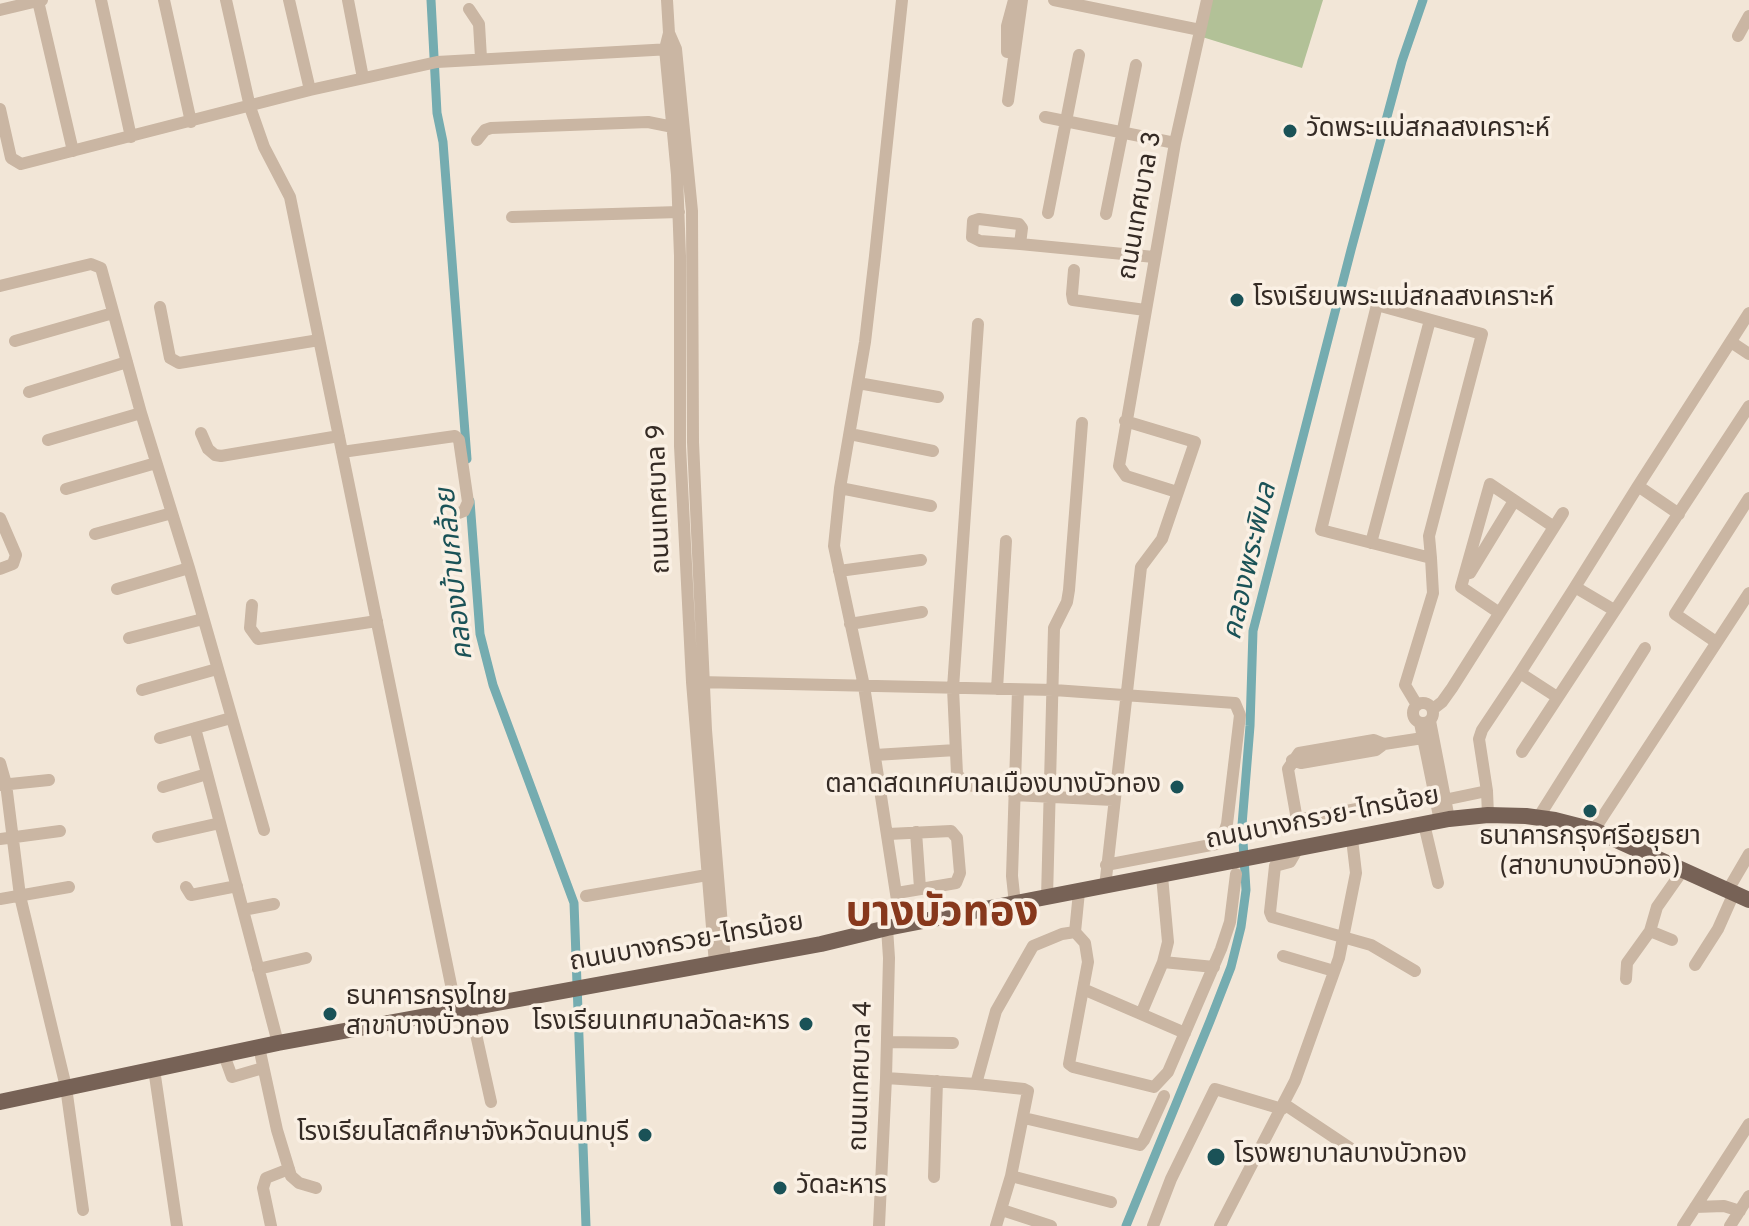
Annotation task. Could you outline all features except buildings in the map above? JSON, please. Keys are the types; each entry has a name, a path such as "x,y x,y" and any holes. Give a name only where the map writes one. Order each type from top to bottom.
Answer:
{"main road":[{"name":"ถนนบางกรวย-ไทรน้อย","path":"0,1102 278,1043 849,939 894,927 1488,815 1538,818 1594,830 1737,894"}],"street":[{"path":"0,10 40,0 73,151"},
{"path":"101,0 131,137"},
{"path":"164,0 191,122"},
{"path":"226,0 250,107 264,147 290,197 403,741 411,797 463,1008 491,1102"},
{"path":"289,0 310,90"},
{"path":"348,0 363,78"},
{"name":"ถนนเทศบาล 9","path":"667,0 679,212 680,446 720,963"},
{"name":"ถนนเทศบาล 4","path":"879,1226 897,893 864,686 834,546 875,256 902,0"},
{"path":"1002,87 1007,26 1014,0"},
{"path":"1008,101 1022,0"},
{"path":"1054,0 1200,30"},
{"name":"ถนนเทศบาล 3","path":"1177,492 1126,476 1119,466 1175,143 1207,0"},
{"path":"469,9 479,24 481,58"},
{"path":"1738,36 1749,16"},
{"path":"0,109 13,162 21,164 310,90 437,62 670,49"},
{"name":"ถนนเทศบาล 9","path":"670,49 692,211 698,682 707,875 720,963"},
{"path":"1048,213 1079,55"},
{"path":"1106,214 1136,65"},
{"path":"1045,117 1175,143"},
{"path":"477,140 480,134 491,128 648,122 673,127"},
{"path":"512,217 679,212"},
{"path":"1020,244 1154,257"},
{"path":"0,286 95,264 101,268 264,830"},
{"path":"1074,270 1073,300 1145,310"},
{"path":"1428,718 1413,714 1417,705 1405,685 1433,593 1431,558 1429,536 1482,334 1377,305 1321,530 1431,558"},
{"path":"160,307 170,358 179,363 319,340"},
{"path":"15,341 113,313"},
{"path":"1488,815 1479,739 1482,730 1749,313"},
{"path":"1371,543 1430,320"},
{"path":"977,787 965,784 957,774 953,688 978,324"},
{"path":"1731,342 1749,354"},
{"path":"29,392 127,362"},
{"path":"858,383 938,397"},
{"path":"1522,752 1749,406"},
{"path":"48,440 141,413"},
{"path":"1105,887 1124,695 1141,567 1162,539 1195,442 1125,421"},
{"path":"1047,898 1054,628 1067,602 1069,590 1082,423"},
{"path":"201,433 208,449 221,456 339,436"},
{"path":"850,434 933,451"},
{"path":"342,452 455,436 459,440 468,502 464,511 459,513"},
{"path":"66,489 156,463"},
{"path":"1461,587 1490,484 1554,527"},
{"path":"1638,486 1679,514"},
{"path":"840,488 931,506"},
{"path":"1716,642 1675,614 1749,498"},
{"path":"1461,587 1514,501"},
{"path":"95,534 172,513"},
{"path":"1440,797 1423,738 1428,718 1452,688 1563,513"},
{"path":"0,518 16,555 13,564 0,569"},
{"path":"997,689 1006,541"},
{"path":"839,571 921,560"},
{"path":"117,589 189,568"},
{"path":"1461,587 1498,612"},
{"path":"1575,587 1614,610"},
{"path":"1594,830 1749,593"},
{"path":"252,605 250,628 258,639 377,621"},
{"path":"850,624 922,612"},
{"path":"129,638 203,619"},
{"path":"1538,818 1645,648"},
{"path":"142,690 217,669"},
{"path":"1520,673 1557,697"},
{"path":"698,682 1054,690 1235,703 1240,715 1227,824 1222,839 1216,844 1106,865"},
{"path":"1015,904 1012,876 1018,690"},
{"path":"160,738 231,718"},
{"path":"1428,718 1440,797 1438,883"},
{"path":"195,728 278,1043"},
{"path":"1423,738 1384,744 1376,750 1335,752 1301,763 1292,760 1288,773 1297,820 1487,791"},
{"path":"875,755 956,750"},
{"path":"0,763 14,837 20,896 66,1087 83,1210"},
{"path":"163,787 207,774"},
{"path":"3,784 49,780"},
{"path":"1014,795 1113,800"},
{"path":"158,837 220,823"},
{"path":"0,839 60,831"},
{"path":"916,832 920,888"},
{"path":"888,834 954,833 957,838 959,879 952,885 897,893"},
{"path":"1220,1226 1283,1107 1303,1062 1343,936 1356,873 1352,839"},
{"path":"1297,850 1290,862 1275,866 1272,917 1371,945 1415,971"},
{"path":"1695,965 1737,894 1749,854"},
{"path":"1626,979 1627,963 1650,931 1657,907 1683,870"},
{"path":"1079,892 1075,932 1088,952 1068,1061 1073,1067 1154,1087 1168,1072 1214,967 1230,922 1236,874"},
{"path":"586,896 707,875"},
{"path":"1141,1014 1163,962 1168,930 1162,876"},
{"path":"186,887 191,895 237,886"},
{"path":"0,899 69,887"},
{"path":"243,910 274,904"},
{"path":"1650,931 1672,940"},
{"path":"976,1084 996,1011 1033,946 1075,932"},
{"path":"1283,956 1334,971"},
{"path":"258,969 306,958"},
{"path":"1163,962 1214,967"},
{"path":"1083,989 1185,1033"},
{"path":"887,1042 953,1043"},
{"path":"259,1047 277,1130 291,1176 299,1183 316,1188"},
{"path":"224,1055 232,1077 263,1068"},
{"path":"154,1069 177,1226"},
{"path":"886,1078 976,1084 1026,1090 1029,1094 1011,1176 996,1226"},
{"path":"934,1177 937,1081"},
{"path":"1153,1226 1171,1179 1215,1089 1283,1107 1350,1148"},
{"path":"1024,1118 1140,1145 1164,1096"},
{"path":"1683,1226 1749,1124"},
{"path":"271,1226 263,1188 266,1178 289,1169"},
{"path":"1011,1176 1111,1202"},
{"path":"1695,1207 1724,1206 1738,1220 1749,1196"},
{"path":"1002,1210 1051,1226"}],"green space":[{"path":"1207,0 1323,0 1302,68 1199,36"}],"waterway":[{"name":"คลองบ้านกล้วย","path":"431,0 437,113 443,142 467,459"},
{"name":"คลองพระพิมล","path":"1126,1226 1231,967 1241,927 1246,890 1242,825 1253,631 1351,250 1402,61 1423,0"},
{"name":"คลองบ้านกล้วย","path":"470,501 480,634 493,685 574,903 586,1226"}],"place":[{"name":"วัดพระแม่สกลสงเคราะห์","path":"1290,131"},
{"name":"โรงเรียนพระแม่สกลสงเคราะห์","path":"1237,300"},
{"name":"ตลาดสดเทศบาลเมืองบางบัวทอง","path":"1177,787"},
{"name":"ธนาคารกรุงศรีอยุธยา (สาขาบางบัวทอง)","path":"1590,811"},
{"name":"ธนาคารกรุงไทย สาขาบางบัวทอง","path":"330,1014"},
{"name":"โรงเรียนเทศบาลวัดละหาร","path":"806,1024"},
{"name":"โรงเรียนโสตศึกษาจังหวัดนนทบุรี","path":"645,1135"},
{"name":"โรงพยาบาลบางบัวทอง","path":"1216,1157"},
{"name":"วัดละหาร","path":"780,1188"}],"district":[{"name":"บางบัวทอง","path":"942,917"}]}
